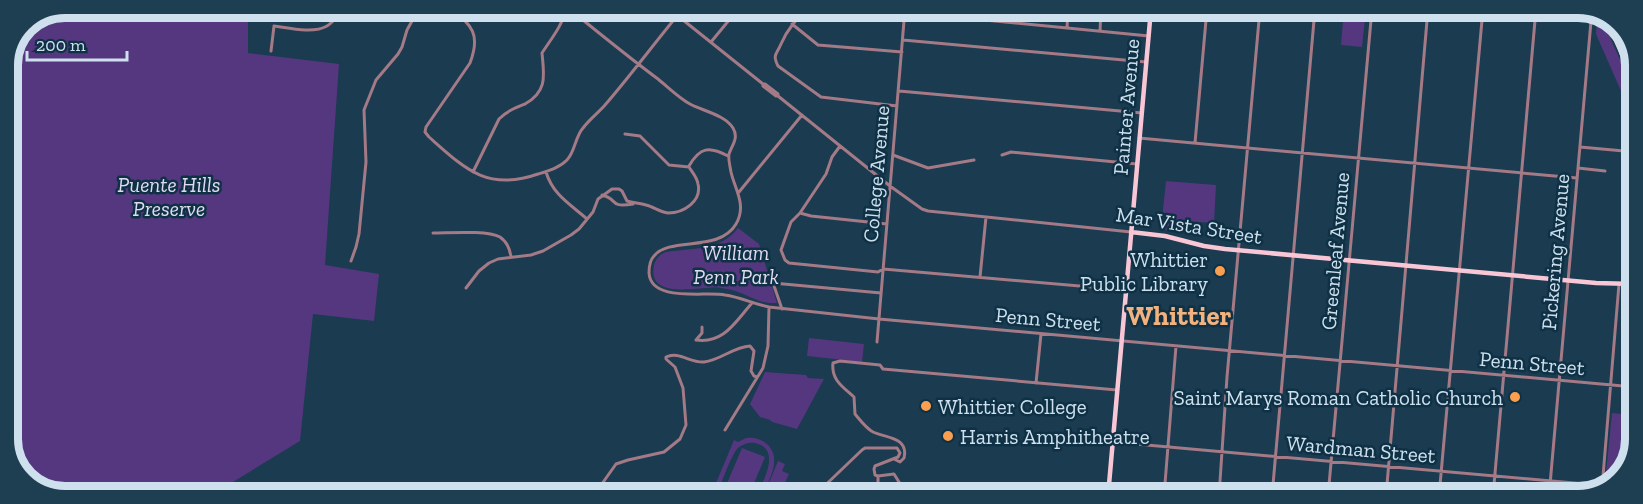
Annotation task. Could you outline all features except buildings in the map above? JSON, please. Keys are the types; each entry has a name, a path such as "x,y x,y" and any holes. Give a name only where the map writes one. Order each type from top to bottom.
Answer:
{"main road":[{"name":"Painter Avenue","path":"1109,486 1150,18"},
{"path":"1614,35 1625,60"},
{"name":"Mar Vista Street","path":"1131,232 1157,234 1204,246 1238,251 1568,281 1625,283"}],"street":[{"path":"271,51 274,26 312,30 325,27 336,18"},
{"path":"351,261 359,234 366,162 364,110 376,80 398,54 407,30 416,18"},
{"path":"462,18 473,31 474,55 426,127 425,132 456,161 473,172 491,179 510,180 528,178 565,163 582,129 604,106 675,18"},
{"path":"473,172 499,119 506,112 527,102 540,92 544,84 542,53 564,18"},
{"path":"580,18 690,104 714,113 732,126 736,134 728,156 733,179 739,192 802,115"},
{"name":"Mar Vista Street","path":"681,18 890,186 916,206 928,212 1131,232"},
{"path":"711,42 731,18"},
{"path":"798,18 784,36 776,52 775,59 778,66 821,97 897,106"},
{"name":"College Avenue","path":"877,342 904,18"},
{"path":"963,18 1149,36"},
{"path":"1067,28 1068,18"},
{"path":"1100,31 1101,18"},
{"path":"1195,143 1206,18"},
{"path":"1219,486 1259,18"},
{"path":"1273,486 1314,18"},
{"name":"Greenleaf Avenue","path":"1329,486 1371,18"},
{"path":"1387,486 1427,18"},
{"path":"1440,486 1481,18"},
{"path":"1494,486 1535,18"},
{"name":"Pickering Avenue","path":"1550,486 1592,21"},
{"path":"792,24 818,45 902,52"},
{"path":"903,40 1146,62"},
{"path":"899,91 1142,113"},
{"path":"625,134 640,136 669,165 689,167"},
{"path":"1139,138 1577,178"},
{"path":"840,146 832,157 826,174 800,213 791,222 781,247 783,256 789,262 878,272 883,269 1126,290"},
{"path":"1580,147 1625,151"},
{"path":"689,167 694,157 707,149 718,150 728,156"},
{"path":"1002,155 1011,152 1137,164"},
{"path":"893,155 928,168 974,160"},
{"path":"466,288 489,263 543,251 571,235 593,212 598,199 612,189 619,189 627,201 661,212 670,213 683,210 697,197 699,190 696,178 689,167"},
{"path":"1578,168 1605,171"},
{"path":"546,171 550,185 587,219"},
{"name":"Penn Street","path":"739,192 741,212 732,230 716,240 673,247 660,251 653,257 649,272 656,287 667,292 732,296 782,309 879,319 1625,386"},
{"path":"602,195 610,197 615,204 620,206 635,203"},
{"path":"800,213 887,224"},
{"path":"980,277 986,217"},
{"path":"434,233 488,233 507,243 511,257"},
{"path":"782,309 773,283 881,293"},
{"path":"1603,479 1619,283"},
{"path":"702,327 702,333 696,340 717,339 736,323 752,303"},
{"path":"725,430 763,368 768,346 769,307"},
{"path":"1036,383 1041,334"},
{"path":"600,486 616,464 664,452 680,438 686,425 683,388 675,367 666,357 682,356 691,361 703,362 718,358 736,348 750,346 753,351 751,371 757,377"},
{"path":"1165,486 1176,346"},
{"path":"894,459 900,462 904,458 903,446 896,440 873,432 855,414 854,397 838,383 832,369 833,363 840,361 880,365 883,369 1117,390"},
{"name":"Wardman Street","path":"1113,442 1586,485"},
{"path":"823,486 865,448 897,448 900,455 874,469 875,475 878,476 879,486"},
{"path":"878,476 894,474 899,486"}],"green space":[{"name":"Puente Hills Preserve","path":"65,18 245,18 248,20 248,53 339,64 325,265 379,274 374,321 313,314 300,441 228,485 65,486 41,480 24,463 18,442 18,65 26,39 39,26 47,22"},
{"path":"1343,18 1365,18 1362,47 1341,45"},
{"path":"1597,22 1607,28 1625,71 1625,100 1596,34"},
{"path":"1166,181 1216,185 1214,223 1184,221 1179,233 1161,229"},
{"name":"William Penn Park","path":"738,228 759,244 777,303 763,302 727,289 672,289 657,283 654,265 662,254 714,245 723,241"},
{"path":"809,338 864,344 862,362 807,356"},
{"path":"765,372 806,375 808,378 824,379 797,429 760,417 750,404"},
{"path":"1612,413 1625,414 1623,451 1617,465 1606,477"},
{"path":"746,438 758,439 766,443 772,451 773,470 766,486 761,486 768,466 768,452 763,446 753,443 738,448 729,463 720,486 715,486 734,440 738,442"},
{"path":"742,448 765,457 753,486 726,486"},
{"path":"778,461 785,464 782,471 789,474 783,486 768,486"}],"place":[{"name":"Whittier Public Library","path":"1220,271"},
{"name":"Saint Marys Roman Catholic Church","path":"1515,397"},
{"name":"Whittier College","path":"926,406"},
{"name":"Harris Amphitheatre","path":"948,436"}],"district":[{"name":"Whittier","path":"1179,316"}]}
